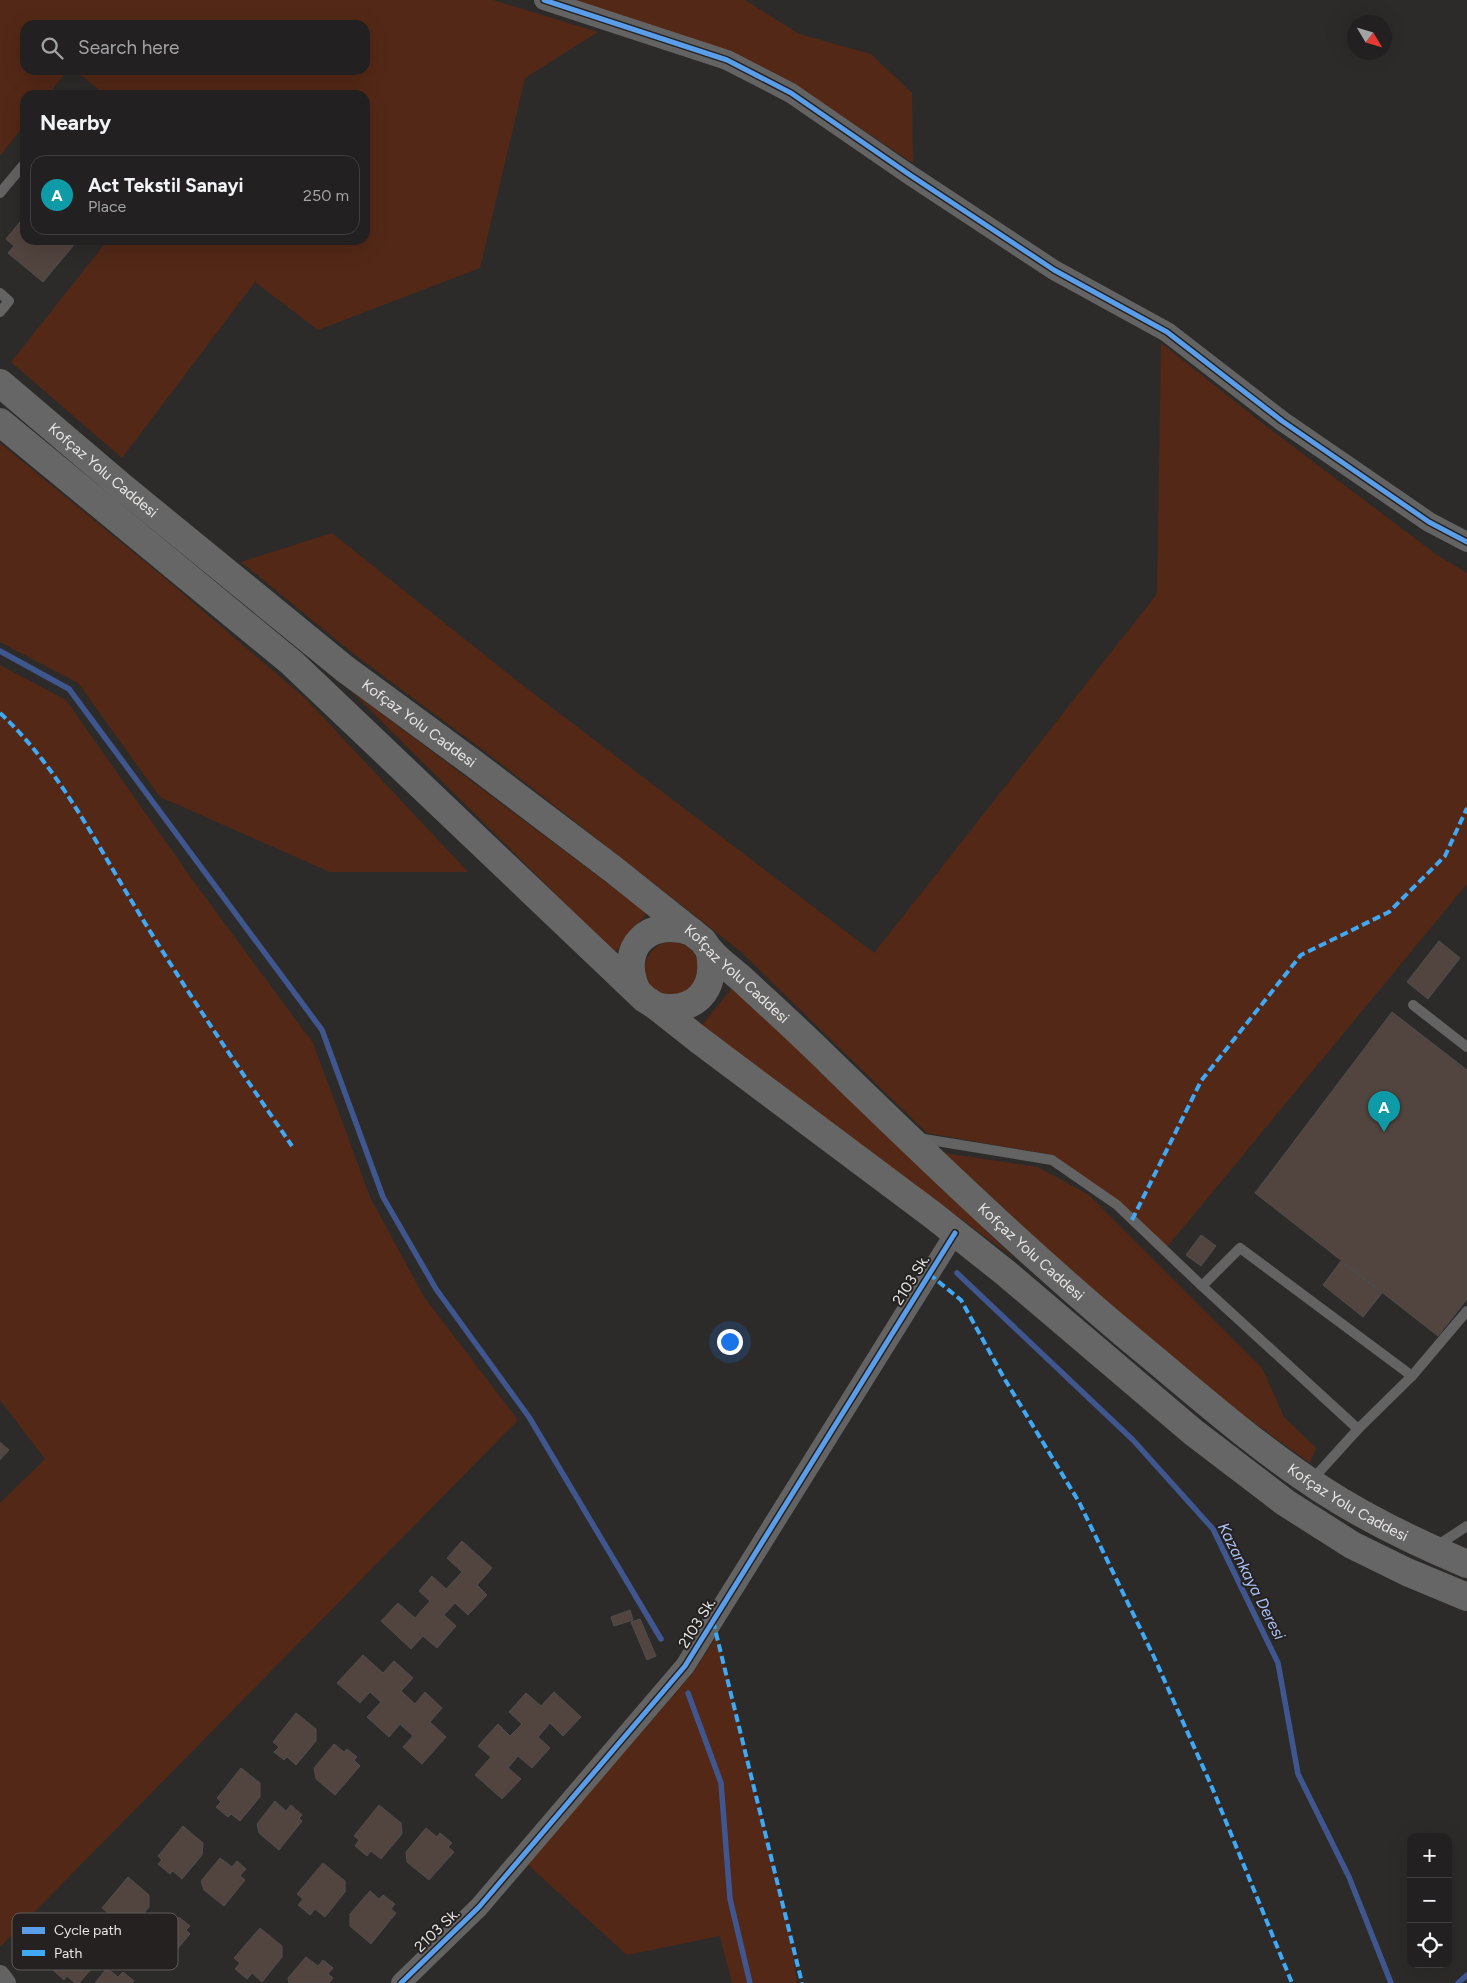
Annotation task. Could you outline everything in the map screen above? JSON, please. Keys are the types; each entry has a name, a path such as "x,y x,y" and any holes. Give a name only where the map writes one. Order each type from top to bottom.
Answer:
{"main road":[{"name":"Kofçaz Yolu Caddesi","path":"0,383 121,486 344,670 496,780 692,932 702,941 710,953 804,1037 907,1137 1060,1280 1218,1412 1269,1453 1310,1482 1376,1522 1467,1564"},
{"name":"Kofçaz Yolu Caddesi","path":"0,422 292,663 618,975 646,998 1007,1274 1193,1432 1286,1503 1352,1545 1407,1572 1467,1597"},
{"path":"692,932 678,927 664,927 651,932 640,941 633,952 630,965 631,978 646,998 669,1009 682,1007 694,1002 703,993 710,981 712,966 710,953"}],"street":[{"path":"544,0 727,60 791,93 1054,270 1166,332 1282,421 1429,522 1467,542"},
{"name":"2103 Sk.","path":"401,1983 479,1907 685,1666 955,1233"},
{"path":"0,1975 6,1983"}],"lane":[{"path":"0,193 20,169"},
{"path":"0,293 9,301 0,312"},
{"path":"1413,1006 1467,1047"},
{"path":"907,1137 1052,1160 1117,1205 1358,1429"},
{"path":"1202,1286 1240,1248 1412,1376"},
{"path":"1310,1482 1358,1429 1412,1376 1467,1311"},
{"path":"1432,1549 1467,1526"}],"shaded area":[{"path":"0,0 493,0 598,32 525,78 480,268 318,330 255,282 122,458 11,362 104,245 370,245 370,90 100,90 80,75 370,75 370,20 20,20 20,75 64,75 52,90 20,90 20,130 0,156"},
{"path":"568,0 745,0 799,34 871,54 912,93 913,163 795,85"},
{"path":"1161,343 1275,433 1437,555 1467,573 1467,884 1167,1247 1119,1202 1053,1155 927,1133 740,951 491,756 355,655 241,562 332,533 521,684 874,953 1157,594"},
{"path":"0,443 161,575 306,699 468,872 330,872 160,797 78,683 0,642"},
{"path":"0,665 66,700 194,882 313,1043 370,1197 424,1297 518,1420 33,1913 12,1913 12,1935 0,1947 0,1503 45,1459 0,1400"},
{"path":"350,690 647,913 615,953"},
{"path":"672,942 682,944 691,950 697,959 699,969 697,979 691,988 682,994 672,996 662,994 653,988 647,979 645,969 647,959 653,950 662,944"},
{"path":"734,986 1014,1258 701,1026"},
{"path":"944,1153 1038,1167 1089,1195 1262,1368 1284,1417 1316,1448 1310,1463 1217,1396 1072,1272"},
{"path":"717,1635 790,1934 797,1983 732,1983 720,1936 627,1955 527,1864 694,1672"}],"building":[{"path":"20,222 20,245 74,245 43,282 8,253 14,246 6,239"},
{"path":"1439,941 1460,958 1428,999 1407,982"},
{"path":"1392,1012 1467,1070 1467,1299 1438,1336 1255,1193"},
{"path":"1201,1235 1216,1246 1201,1266 1186,1255"},
{"path":"1341,1261 1382,1293 1363,1317 1323,1285"},
{"path":"0,1442 9,1450 0,1460"},
{"path":"462,1541 492,1568 477,1585 487,1595 468,1615 455,1603 444,1615 456,1626 437,1648 423,1636 411,1649 381,1621 398,1603 415,1618 430,1601 419,1591 432,1576 446,1589 462,1572 447,1558"},
{"path":"630,1610 633,1620 614,1626 611,1617"},
{"path":"640,1619 656,1656 647,1660 631,1622"},
{"path":"363,1655 383,1673 394,1661 413,1678 401,1691 415,1704 425,1692 442,1708 430,1722 446,1737 422,1764 403,1747 413,1736 400,1724 389,1737 367,1717 381,1702 370,1692 360,1703 337,1683"},
{"path":"554,1692 581,1717 563,1736 550,1723 538,1737 550,1748 532,1768 518,1756 508,1768 521,1779 502,1799 475,1775 491,1757 478,1746 498,1724 510,1736 522,1724 509,1712 526,1693 541,1706"},
{"path":"296,1713 316,1729 316,1741 296,1765 287,1757 284,1760 274,1752 279,1747 273,1742"},
{"path":"334,1744 344,1752 347,1749 357,1757 354,1760 360,1766 335,1795 316,1779 314,1768"},
{"path":"241,1768 260,1783 260,1797 240,1821 231,1814 228,1817 216,1807 221,1802 217,1798"},
{"path":"275,1801 286,1811 291,1805 302,1815 299,1818 302,1821 279,1850 259,1833 257,1824"},
{"path":"379,1805 401,1823 402,1834 381,1859 371,1851 367,1856 355,1846 359,1840 354,1836"},
{"path":"183,1826 203,1843 202,1855 182,1879 173,1871 170,1874 158,1864 162,1860 158,1856"},
{"path":"426,1828 437,1837 440,1833 452,1843 448,1847 454,1852 429,1880 407,1862 406,1852"},
{"path":"220,1858 232,1867 237,1861 246,1869 240,1876 245,1880 224,1906 204,1890 201,1881"},
{"path":"323,1863 345,1881 345,1892 325,1917 315,1909 310,1915 298,1905 303,1899 297,1894"},
{"path":"128,1877 149,1895 149,1907 144,1913 108,1913 102,1908"},
{"path":"370,1891 379,1899 383,1895 395,1904 391,1909 396,1913 371,1944 350,1926 350,1914"},
{"path":"179,1917 190,1926 186,1930 190,1934 178,1948"},
{"path":"260,1928 282,1946 282,1957 262,1982 252,1973 247,1979 235,1969 240,1963 234,1958"},
{"path":"306,1957 318,1966 323,1960 333,1968 328,1974 333,1978 329,1983 289,1983 288,1978"},
{"path":"53,1970 90,1970 79,1983 75,1983 67,1976 64,1980"},
{"path":"105,1970 109,1970 118,1977 123,1972 134,1981 132,1983 95,1983"}],"waterway":[{"path":"0,651 69,689 322,1030 383,1197 436,1289 529,1417 661,1639"},
{"name":"Kazankaya Deresi","path":"957,1273 1133,1440 1213,1529 1278,1663 1298,1774 1349,1877 1391,1983"},
{"path":"688,1693 721,1783 730,1899 750,1983"},
{"path":"1458,1983 1467,1975"}],"marked path":[{"path":"0,713 40,756 57,780 89,829 172,967 292,1146"},
{"path":"1132,1220 1201,1081 1301,955 1389,912 1445,856 1467,808"},
{"path":"929,1274 961,1300 1004,1378 1079,1502 1154,1657 1211,1785 1292,1983"},
{"path":"713,1621 802,1983"}],"cycle path":[{"path":"544,0 727,60 791,93 910,175 1054,270 1167,332 1282,421 1429,522 1467,542"},
{"path":"401,1983 479,1907 685,1666 955,1233"}],"place":[{"name":"Act Tekstil Sanayi","path":"1384,1132"}]}
